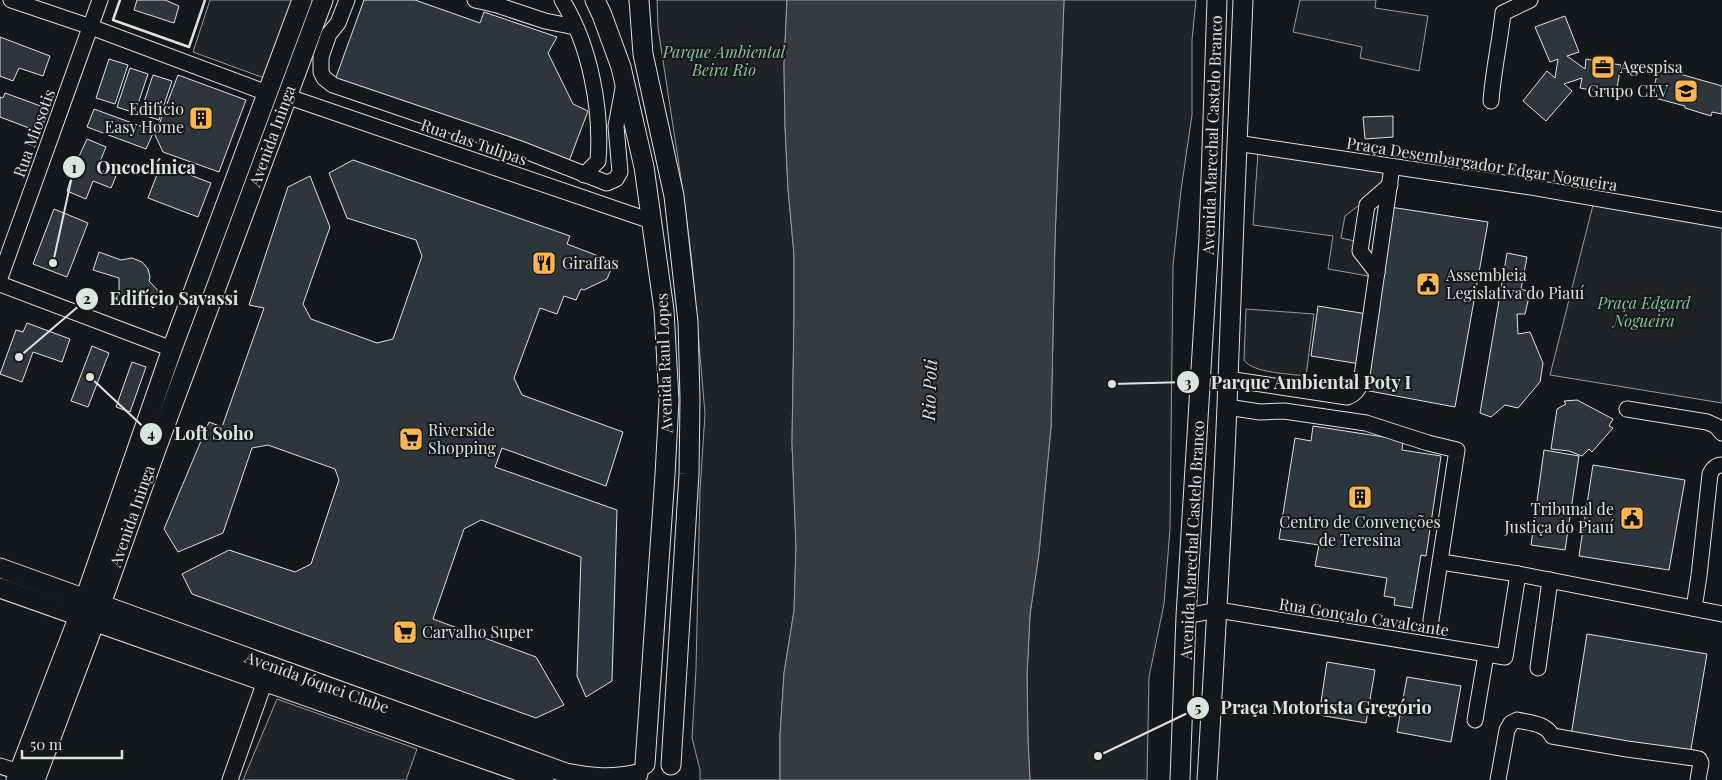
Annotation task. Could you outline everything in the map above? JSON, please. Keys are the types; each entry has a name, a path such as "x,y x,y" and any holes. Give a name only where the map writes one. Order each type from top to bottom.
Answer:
{"main road":[{"name":"Avenida Ininga","path":"90,610 172,349 302,0"},
{"name":"Avenida Ininga","path":"29,778 90,610 155,452 323,0"},
{"name":"Avenida Raul Lopes","path":"595,0 623,74 644,167 664,310 668,401 665,475 640,773"},
{"name":"Avenida Raul Lopes","path":"639,0 643,54 674,196 688,322 690,474 675,772"},
{"name":"Avenida Marechal Castelo Branco","path":"1180,780 1186,616 1208,264 1217,0"},
{"name":"Avenida Marechal Castelo Branco","path":"1207,780 1218,610 1243,0"},
{"path":"1209,238 1234,237"},
{"path":"1208,264 1233,265"},
{"name":"Avenida Jóquei Clube","path":"0,568 90,610 265,680 544,780"},
{"name":"Avenida Jóquei Clube","path":"0,588 90,610 566,773 596,779 620,778 640,773 654,761 662,761 675,772"}],"street":[{"path":"11,0 91,27 267,94"},
{"name":"Rua Miosotis","path":"0,278 100,0"},
{"path":"333,29 340,0"},
{"path":"347,0 321,57 320,65 324,78 333,85 518,148 590,177 609,172 612,167 608,129 609,118 623,74"},
{"path":"333,29 351,12 356,0"},
{"path":"475,0 497,5 545,21 575,27"},
{"path":"562,0 585,52 598,106 598,161 590,177"},
{"path":"1491,101 1503,13 1530,0"},
{"name":"Rua das Tulipas","path":"286,96 651,221"},
{"name":"Praça Desembargador Edgar Nogueira","path":"1236,143 1524,186 1722,220"},
{"path":"552,163 556,189"},
{"path":"1228,380 1347,396 1359,389 1392,167"},
{"path":"0,284 172,349"},
{"path":"1227,407 1260,412 1284,412 1366,423 1428,443 1457,450 1431,620"},
{"path":"1627,409 1707,422 1716,426 1722,433"},
{"path":"1694,608 1710,474 1712,469 1722,464"},
{"path":"1440,562 1518,574 1722,614"},
{"name":"Rua Gonçalo Cavalcante","path":"1218,610 1505,657 1518,574"},
{"path":"1538,668 1550,580"},
{"path":"1186,616 1218,610"},
{"path":"1475,720 1486,655"},
{"path":"230,780 265,680"},
{"path":"1498,780 1507,730 1511,723 1516,720 1546,727 1552,736 1694,758 1701,763 1698,780"},
{"path":"0,766 29,778"}],"green space":[{"path":"210,0 295,0 267,79 193,52"},
{"name":"Parque Ambiental Beira Rio","path":"657,0 787,0 784,65 785,126 794,254 792,443 796,546 794,611 784,673 780,735 780,780 700,780 700,770 692,738 696,669 700,490 705,414 692,262 658,28"},
{"path":"1064,0 1196,0 1192,40 1192,115 1181,190 1173,266 1170,529 1164,604 1149,677 1147,780 1030,780 1027,676 1030,614 1039,553 1051,427 1055,239"},
{"path":"1300,0 1376,0 1375,8 1428,16 1419,71 1360,58 1362,47 1293,32"},
{"path":"1258,152 1389,171 1387,184 1345,216 1341,238 1355,241 1374,277 1328,269 1333,236 1253,225"},
{"name":"Praça Edgard Nogueira","path":"1593,205 1722,227 1722,403 1550,375"},
{"path":"1246,309 1314,314 1306,376 1255,368 1244,360"},
{"path":"277,699 417,749 406,780 243,780"}],"water":[{"name":"Rio Poti","path":"787,0 1064,0 1055,239 1051,427 1039,553 1030,614 1027,676 1030,780 780,780 780,735 784,673 794,611 796,546 792,443 794,254 785,126 784,65"}],"building":[{"path":"137,0 165,0 179,6 174,23 134,10"},
{"path":"364,0 415,0 480,23 484,12 557,37 548,53 573,104 588,111 568,164 335,80"},
{"name":"Agespisa","path":"1565,16 1579,52 1567,56 1585,69 1586,59 1621,65 1616,94 1580,88 1582,78 1564,84 1572,91 1546,121 1523,101 1547,71 1555,78 1558,59 1550,62 1535,27"},
{"path":"0,37 50,56 43,76 19,68 13,81 0,76"},
{"path":"109,59 128,65 115,104 96,98"},
{"path":"130,68 148,74 135,113 117,107"},
{"name":"Grupo CEV","path":"1659,68 1722,86 1722,114 1712,112 1711,116 1685,108 1685,106 1651,97"},
{"path":"153,75 172,81 159,120 140,114"},
{"name":"Edifício Easy Home","path":"178,75 246,100 219,172 163,152 155,135"},
{"path":"5,93 46,108 37,131 0,117 0,97 3,98"},
{"path":"94,109 154,131 146,149 87,127"},
{"path":"1393,116 1393,137 1365,139 1363,117"},
{"path":"87,139 106,147 97,169 116,176 111,188 93,181 86,199 67,191 75,165"},
{"name":"Riverside Shopping","path":"353,160 570,236 567,244 614,262 607,279 584,290 581,289 576,300 564,296 557,314 540,308 514,378 522,395 623,432 606,486 502,448 495,467 617,510 612,681 586,697 577,676 581,557 481,520 464,529 433,619 536,657 564,705 536,718 192,594 182,574 229,550 295,572 311,564 339,480 335,469 268,445 252,448 223,533 178,552 164,529 209,422 222,427 264,308 249,305 288,187 310,176 330,227 303,304 311,319 377,343 393,339 422,256 416,240 347,218 329,173"},
{"path":"161,164 211,183 198,217 148,198"},
{"name":"Assembleia Legislativa do Piauí","path":"1390,207 1488,222 1455,407 1364,390"},
{"path":"54,209 88,223 67,277 33,264"},
{"path":"99,252 121,260 132,258 142,262 148,269 149,281 164,297 153,308 137,290 119,296 119,278 93,270"},
{"path":"1507,253 1527,257 1521,289 1530,292 1525,314 1517,314 1518,334 1530,332 1543,363 1540,382 1518,408 1505,405 1491,417 1480,413"},
{"path":"1318,306 1367,314 1360,364 1311,356"},
{"path":"27,323 70,339 62,362 33,352 22,382 0,374 16,330 23,332"},
{"path":"92,346 109,353 88,407 71,401"},
{"path":"132,362 146,367 130,412 116,407"},
{"path":"1577,400 1613,419 1609,426 1613,428 1592,452 1589,449 1582,456 1569,451 1551,449 1557,409 1566,404 1564,401"},
{"name":"Centro de Convenções de Teresina","path":"1313,426 1403,440 1402,450 1441,456 1426,556 1421,555 1412,608 1394,605 1395,598 1384,596 1387,578 1315,566 1319,545 1279,539 1295,438 1311,441"},
{"path":"1544,450 1579,456 1565,550 1531,545"},
{"name":"Tribunal de Justiça do Piauí","path":"1593,465 1685,480 1669,570 1579,556"},
{"path":"1587,634 1707,654 1690,755 1571,736"},
{"path":"1327,662 1375,670 1366,723 1319,715"},
{"path":"1407,677 1461,686 1451,742 1397,732"}],"wall":[{"path":"120,0 113,20 189,47 205,0"}],"place":[{"name":"Agespisa","path":"1603,67"},
{"name":"Grupo CEV","path":"1686,91"},
{"name":"Edifício Easy Home","path":"201,118"},
{"name":"Oncoclínica","path":"53,263"},
{"name":"Giraffas","path":"544,263"},
{"name":"Assembleia Legislativa do Piauí","path":"1428,284"},
{"name":"Edifício Savassi","path":"19,357"},
{"name":"Loft Soho","path":"90,377"},
{"name":"Parque Ambiental Poty I","path":"1112,384"},
{"name":"Riverside Shopping","path":"411,439"},
{"name":"Centro de Convenções de Teresina","path":"1360,497"},
{"name":"Tribunal de Justiça do Piauí","path":"1632,518"},
{"name":"Carvalho Super","path":"405,632"},
{"name":"Praça Motorista Gregório","path":"1098,756"}]}
